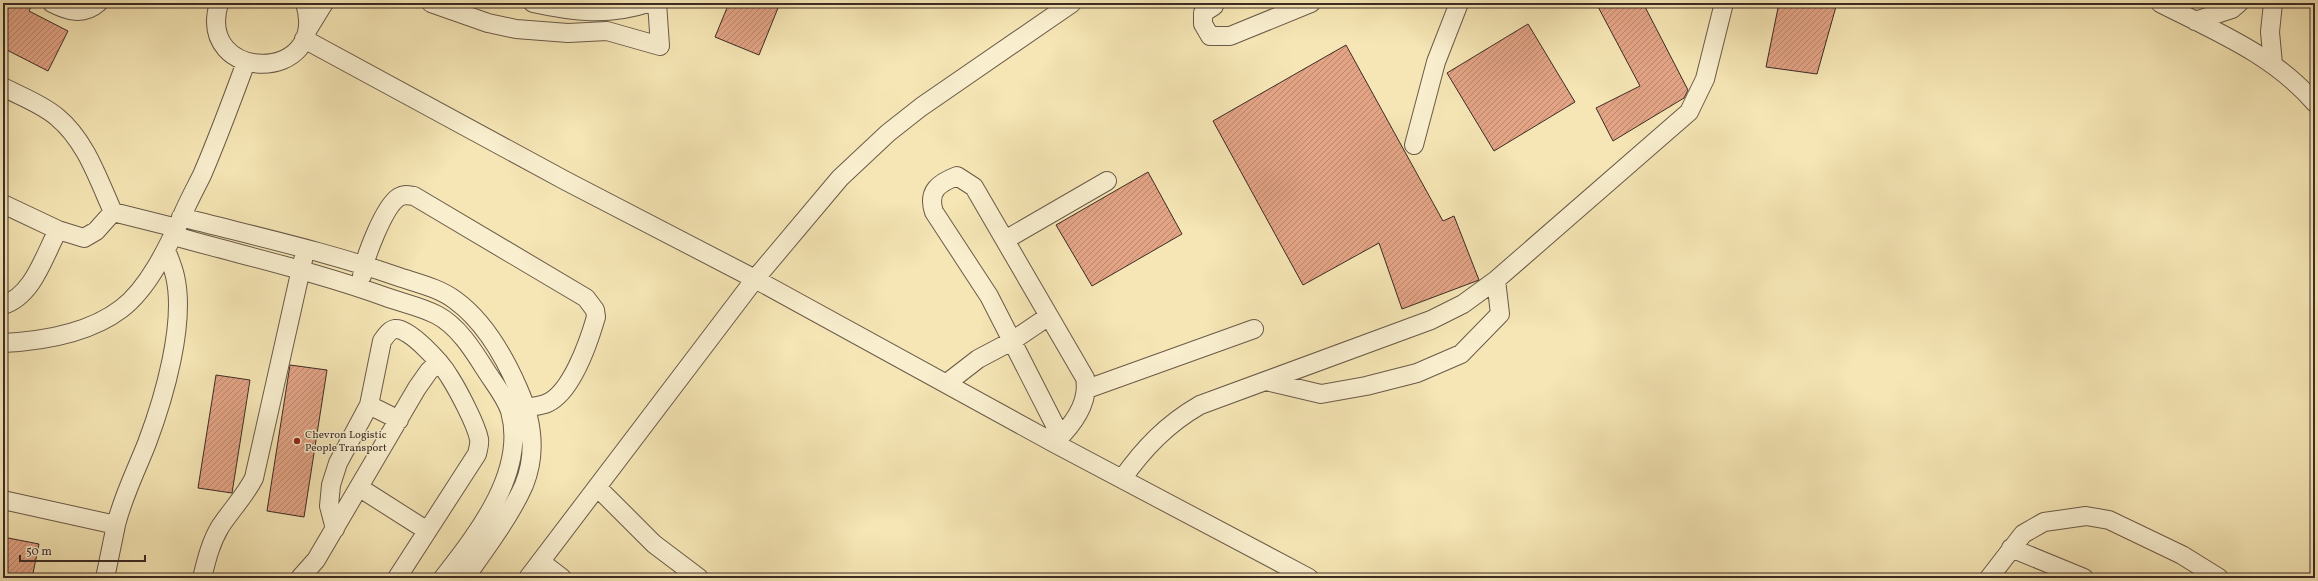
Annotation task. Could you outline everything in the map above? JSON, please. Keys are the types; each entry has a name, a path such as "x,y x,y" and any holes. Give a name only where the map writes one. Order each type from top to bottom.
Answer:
{"street":[{"path":"52,3 73,11 82,11 98,3"},
{"path":"219,3 216,25 226,48 246,62 259,65 279,62 296,50 324,3"},
{"path":"305,3 308,14 306,34"},
{"path":"431,3 488,23 516,29 568,33 607,31 660,46 657,3"},
{"path":"533,3 558,9 605,13 648,3"},
{"path":"528,578 598,488 755,279 822,197 856,161 921,107 1072,3"},
{"path":"1214,6 1203,13 1203,24 1210,36 1230,36 1311,3"},
{"path":"1414,145 1436,62 1458,3"},
{"path":"1122,479 1141,452 1162,430 1181,415 1200,405 1431,320 1463,304 1496,280 1689,112 1705,79 1724,3"},
{"path":"2160,3 2245,46 2273,64 2285,72 2315,103"},
{"path":"2194,21 2232,9 2239,3"},
{"path":"2273,3 2270,46 2273,64"},
{"path":"605,13 607,31"},
{"path":"306,34 566,181 755,279 947,383 1058,440 1122,479 1309,578"},
{"path":"3,343 47,338 75,331 103,320 121,309 137,294 175,233 222,127 246,62"},
{"path":"3,87 56,116 69,127 82,145 113,212 175,233 360,288 437,315 452,326 476,354 531,428 530,455 524,486 494,536 465,578"},
{"path":"957,176 963,178 974,187 1085,378 1087,389 1076,416 1058,440 1012,341 989,296 934,212 932,199 936,188 944,181 957,176"},
{"path":"1004,240 1107,181"},
{"path":"360,288 364,265 391,204 406,194 414,196 586,298 595,310 596,317 582,357 561,392 546,404 518,409"},
{"path":"3,204 76,237 90,236 113,212"},
{"path":"3,305 18,299 27,289 58,230"},
{"path":"175,233 306,250 364,265 431,289 454,299 471,314 494,342 518,409 507,476 486,516 442,578"},
{"path":"105,578 123,498 158,412 168,374 177,311 175,233"},
{"path":"203,574 209,551 220,528 248,491 254,478 299,271 306,250"},
{"path":"1266,381 1321,394 1366,386 1417,373 1462,354 1500,314 1496,280"},
{"path":"947,383 978,359 1012,341 1049,316"},
{"path":"334,529 329,506 331,485 344,452 369,405 382,341 387,334 395,329 404,330 439,362 449,375 474,426 479,439 479,448 477,454 426,530 397,578"},
{"path":"1087,389 1254,329"},
{"path":"476,354 494,342"},
{"path":"300,578 316,560 360,488 421,382 429,371 439,362"},
{"path":"369,405 399,420"},
{"path":"360,488 426,530"},
{"path":"598,488 654,544 699,578"},
{"path":"3,500 116,526"},
{"path":"1989,578 2023,534 2044,522 2065,517 2086,516 2109,520 2182,555 2219,578"},
{"path":"2011,548 2084,578"},
{"path":"541,562 562,578"}],"building":[{"path":"3,3 33,3 29,11 68,31 48,71 3,48"},
{"path":"729,3 780,3 759,55 715,37"},
{"path":"1596,3 1643,3 1688,90 1684,98 1613,141 1596,108 1640,86"},
{"path":"1779,3 1837,3 1817,74 1766,67"},
{"path":"1528,24 1575,102 1494,151 1447,73"},
{"path":"1346,45 1443,221 1454,216 1479,280 1402,309 1379,243 1303,285 1213,121"},
{"path":"1148,172 1182,234 1092,286 1056,225"},
{"name":"Chevron Logistic People Transport","path":"290,365 327,370 304,517 267,511"},
{"path":"216,375 250,380 232,493 198,488"},
{"path":"3,537 39,544 32,578 3,578"}],"place":[{"name":"Chevron Logistic People Transport","path":"297,441"}]}
